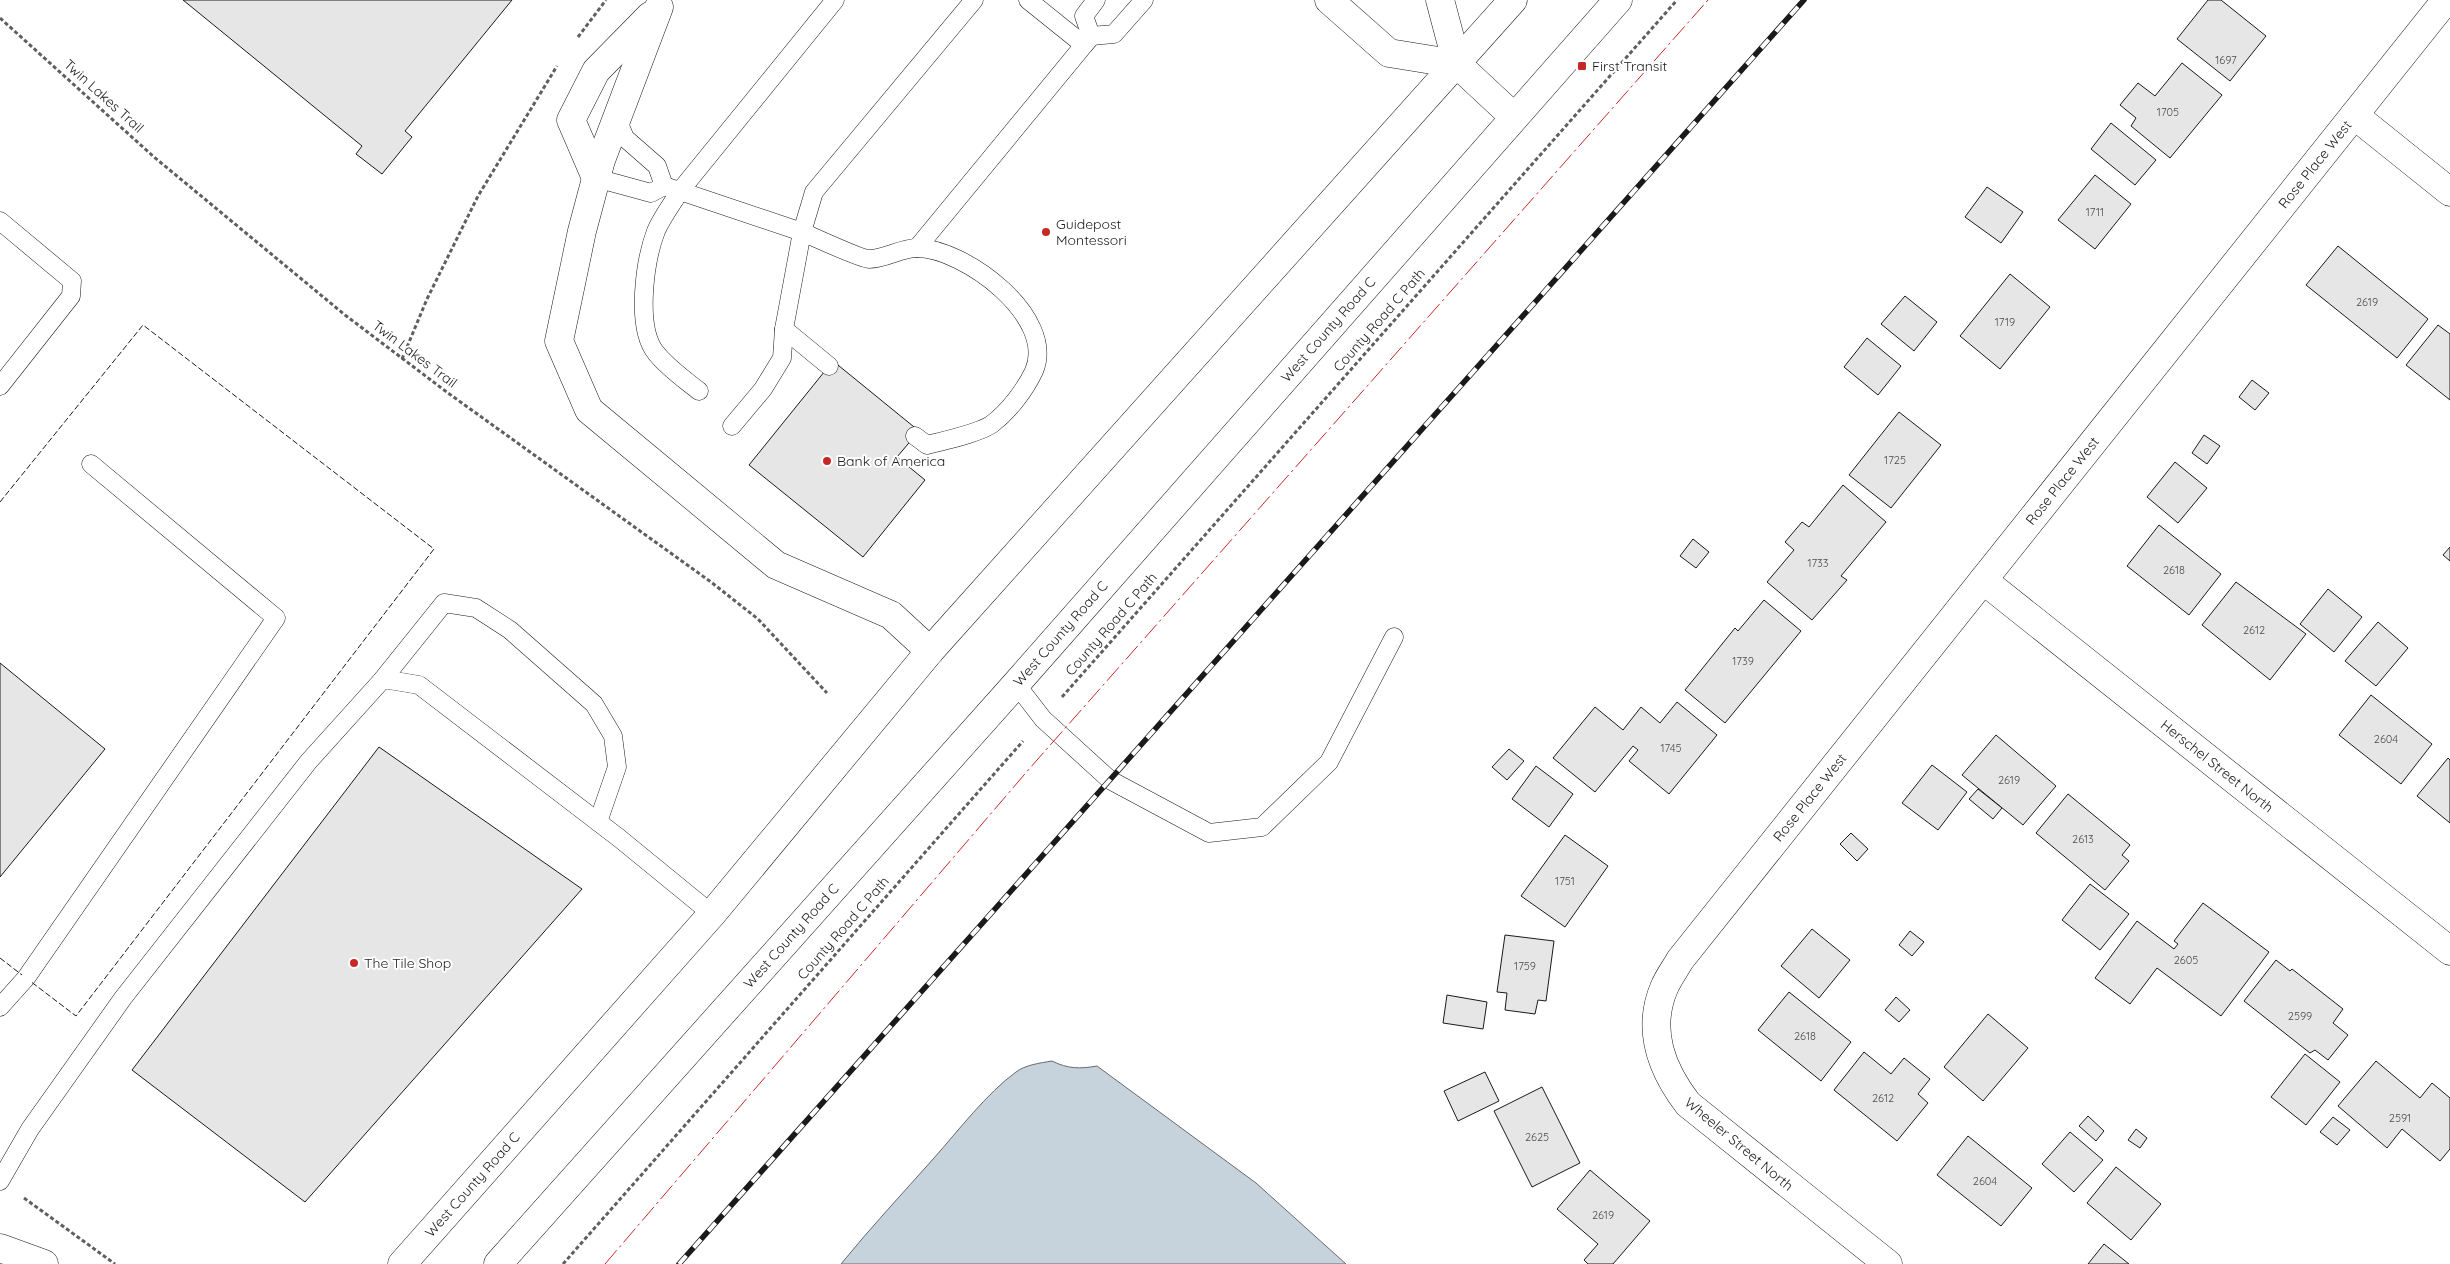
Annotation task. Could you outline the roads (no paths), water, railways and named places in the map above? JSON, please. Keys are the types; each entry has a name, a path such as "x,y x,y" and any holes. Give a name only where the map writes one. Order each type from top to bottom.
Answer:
{"street":[{"path":"1328,0 1389,53 1457,64"},
{"path":"1440,0 1457,64 1514,117"},
{"name":"West County Road C","path":"402,1264 712,914 930,651 1513,0"},
{"name":"West County Road C","path":"498,1264 1016,684 1618,0"},
{"name":"Rose Place West","path":"1680,960 2446,0"},
{"path":"662,3 619,108 596,178 582,231 558,341 589,410 776,565 891,615 930,651"},
{"path":"596,178 571,120 596,71 662,3"},
{"path":"2354,115 2450,192"},
{"name":"Herschel Street North","path":"1983,580 2450,951"},
{"name":"Wheeler Street North","path":"1680,960 1664,988 1656,1019 1658,1049 1670,1081 1697,1112 1888,1264"},
{"path":"0,1248 44,1264"}],"lane":[{"path":"699,391 679,376 655,352 642,316 647,265 657,230 672,189 835,0"},
{"path":"732,426 763,389 782,358 784,330 802,232 814,192 974,0"},
{"path":"1028,0 1087,41"},
{"path":"1087,41 1084,16 1096,0"},
{"path":"917,248 1087,41 1114,34 1144,0"},
{"path":"619,108 620,126 624,138 657,166 672,189"},
{"path":"596,178 651,193 672,189 802,232 868,259 917,248 952,254 1007,293 1026,316 1037,341 1036,365 1026,388 991,425 927,445 915,436"},
{"path":"0,221 72,281 71,296 0,386"},
{"path":"784,330 829,366"},
{"path":"0,1007 26,978 276,618 91,464"},
{"path":"0,1181 30,1129 123,998 309,761 383,679 444,603 476,608 510,630 594,704 613,736 617,768 598,822"},
{"path":"1016,684 1043,718 1110,780 1209,833 1262,827 1330,762 1394,637"},
{"path":"383,679 419,685 598,822 712,914"}],"railway":[{"path":"679,1264 1804,0"}],"place":[{"name":"First Transit","path":"1582,66"},
{"name":"Guidepost Montessori","path":"1046,232"},
{"name":"Bank of America","path":"827,461"},
{"name":"The Tile Shop","path":"354,963"}]}
